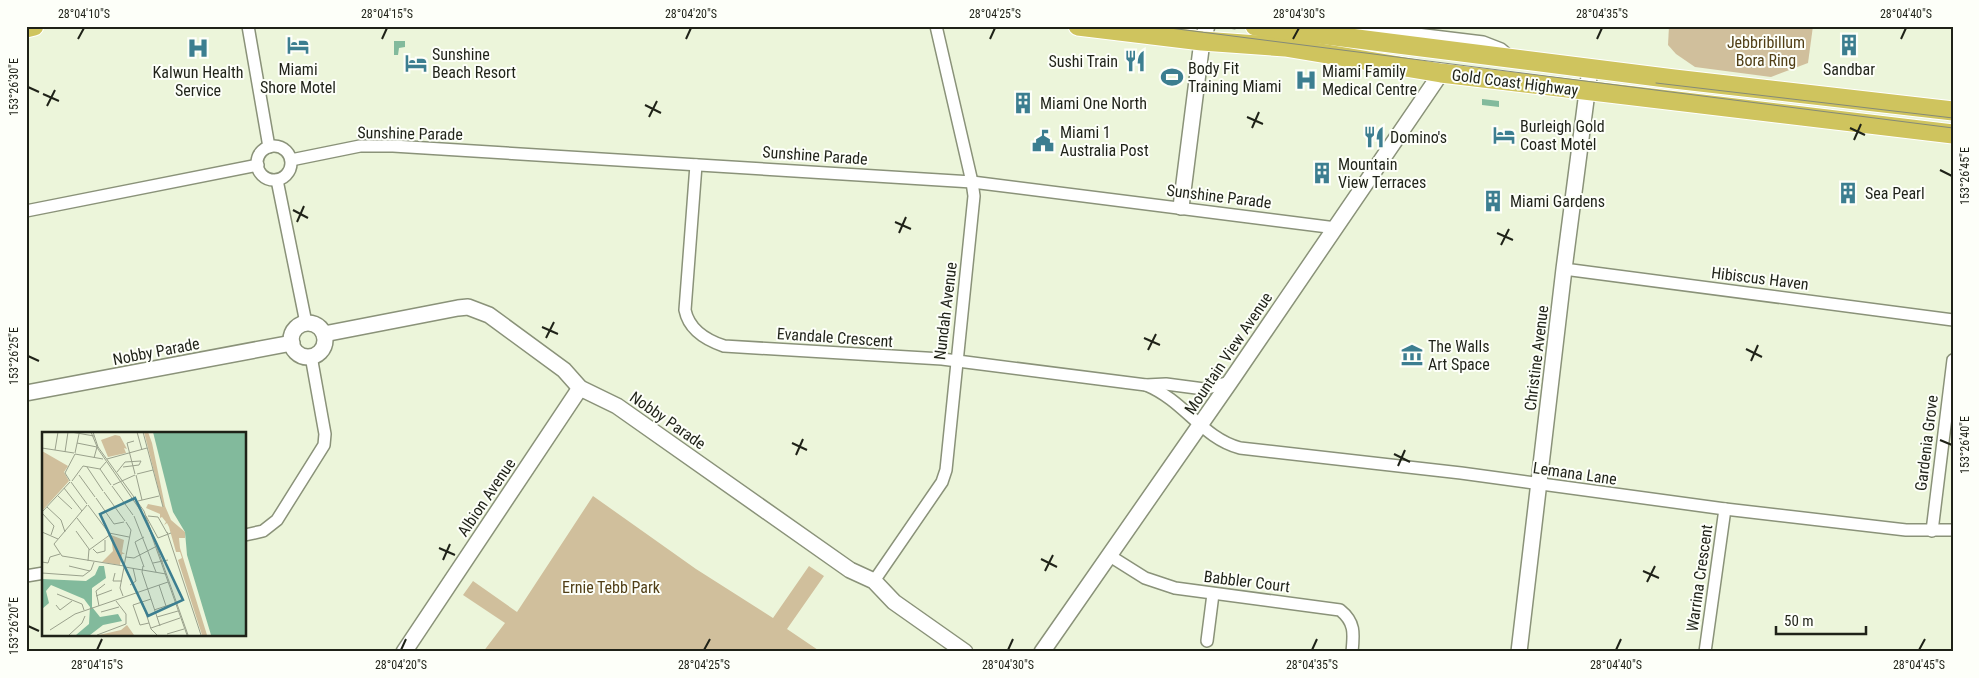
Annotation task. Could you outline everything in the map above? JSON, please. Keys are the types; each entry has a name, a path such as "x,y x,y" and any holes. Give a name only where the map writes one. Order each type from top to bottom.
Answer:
{"highway":[{"path":"26,28 34,26"},
{"name":"Gold Coast Highway","path":"1078,26 1207,31 1285,47 1441,73 1953,134"},
{"name":"Gold Coast Highway","path":"1269,27 1590,69 1953,111"}],"street":[{"path":"248,26 269,147"},
{"name":"Nundah Avenue","path":"874,581 942,482 946,470 974,196 936,26"},
{"name":"Gold Coast Highway","path":"1351,26 1483,42 1501,49 1514,59"},
{"path":"1181,207 1207,31"},
{"name":"Christine Avenue","path":"1519,652 1564,269 1590,69"},
{"name":"Mountain View Avenue","path":"1042,652 1230,382 1441,73"},
{"path":"274,146 285,150 291,160 286,175 277,180 266,178 262,175 258,165 260,154 269,147 274,146"},
{"name":"Sunshine Parade","path":"291,160 360,146 972,182 1336,228"},
{"path":"26,211 258,165"},
{"name":"Evandale Crescent","path":"696,165 685,310 687,320 711,342 724,346 956,361 1146,385 1166,384 1204,388 1230,382"},
{"path":"277,180 306,323"},
{"name":"Hibiscus Haven","path":"1564,269 1953,320"},
{"name":"Nobby Parade","path":"324,334 468,307 489,314 564,370 580,388 617,406 850,570 874,581 894,602 965,652"},
{"path":"306,323 317,325 324,334 323,348 311,356 301,355 292,343 293,332 301,324 306,323"},
{"name":"Nobby Parade","path":"26,393 292,343"},
{"path":"246,535 263,531 277,520 324,445 325,434 311,356"},
{"name":"Gardenia Grove","path":"1932,531 1953,360"},
{"name":"Evandale Crescent","path":"1146,385 1171,398 1201,424"},
{"name":"Albion Avenue","path":"404,652 580,388"},
{"name":"Lemana Lane","path":"1201,424 1221,442 1240,448 1461,473 1725,509 1932,531 1953,530"},
{"name":"Warrina Crescent","path":"1705,652 1725,509"},
{"name":"Babbler Court","path":"1110,556 1145,578 1159,584 1213,594 1340,610 1352,624 1354,632 1352,652"},
{"path":"26,576 42,573"},
{"path":"1206,641 1213,594"}],"green space":[{"name":"Jebbribillum Bora Ring","path":"1669,26 1813,26 1808,63 1771,77 1695,67 1676,54 1668,45"},
{"name":"Ernie Tebb Park","path":"593,496 696,569 773,618 809,566 824,576 787,629 821,652 483,652 505,623 463,595 473,581 517,612"}],"shaded area":[{"path":"394,41 405,41 405,47 399,48 398,55 394,55"},
{"path":"1482,99 1499,101 1499,107 1482,105"}],"tram line":[{"path":"1154,26 1953,128"},
{"path":"1215,26 1235,29"},
{"path":"1656,83 1953,118"}],"place":[{"name":"Miami Shore Motel","path":"298,45"},
{"name":"Sandbar","path":"1849,45"},
{"name":"Kalwun Health Service","path":"198,48"},
{"name":"Sushi Train","path":"1135,61"},
{"name":"Sunshine Beach Resort","path":"416,63"},
{"name":"Body Fit Training Miami","path":"1172,77"},
{"name":"Miami Family Medical Centre","path":"1306,80"},
{"name":"Miami One North","path":"1023,103"},
{"name":"Burleigh Gold Coast Motel","path":"1504,135"},
{"name":"Domino's","path":"1374,137"},
{"name":"Miami 1 Australia Post","path":"1043,141"},
{"name":"Mountain View Terraces","path":"1322,173"},
{"name":"Sea Pearl","path":"1848,193"},
{"name":"Miami Gardens","path":"1493,201"},
{"name":"The Walls Art Space","path":"1412,355"}]}
